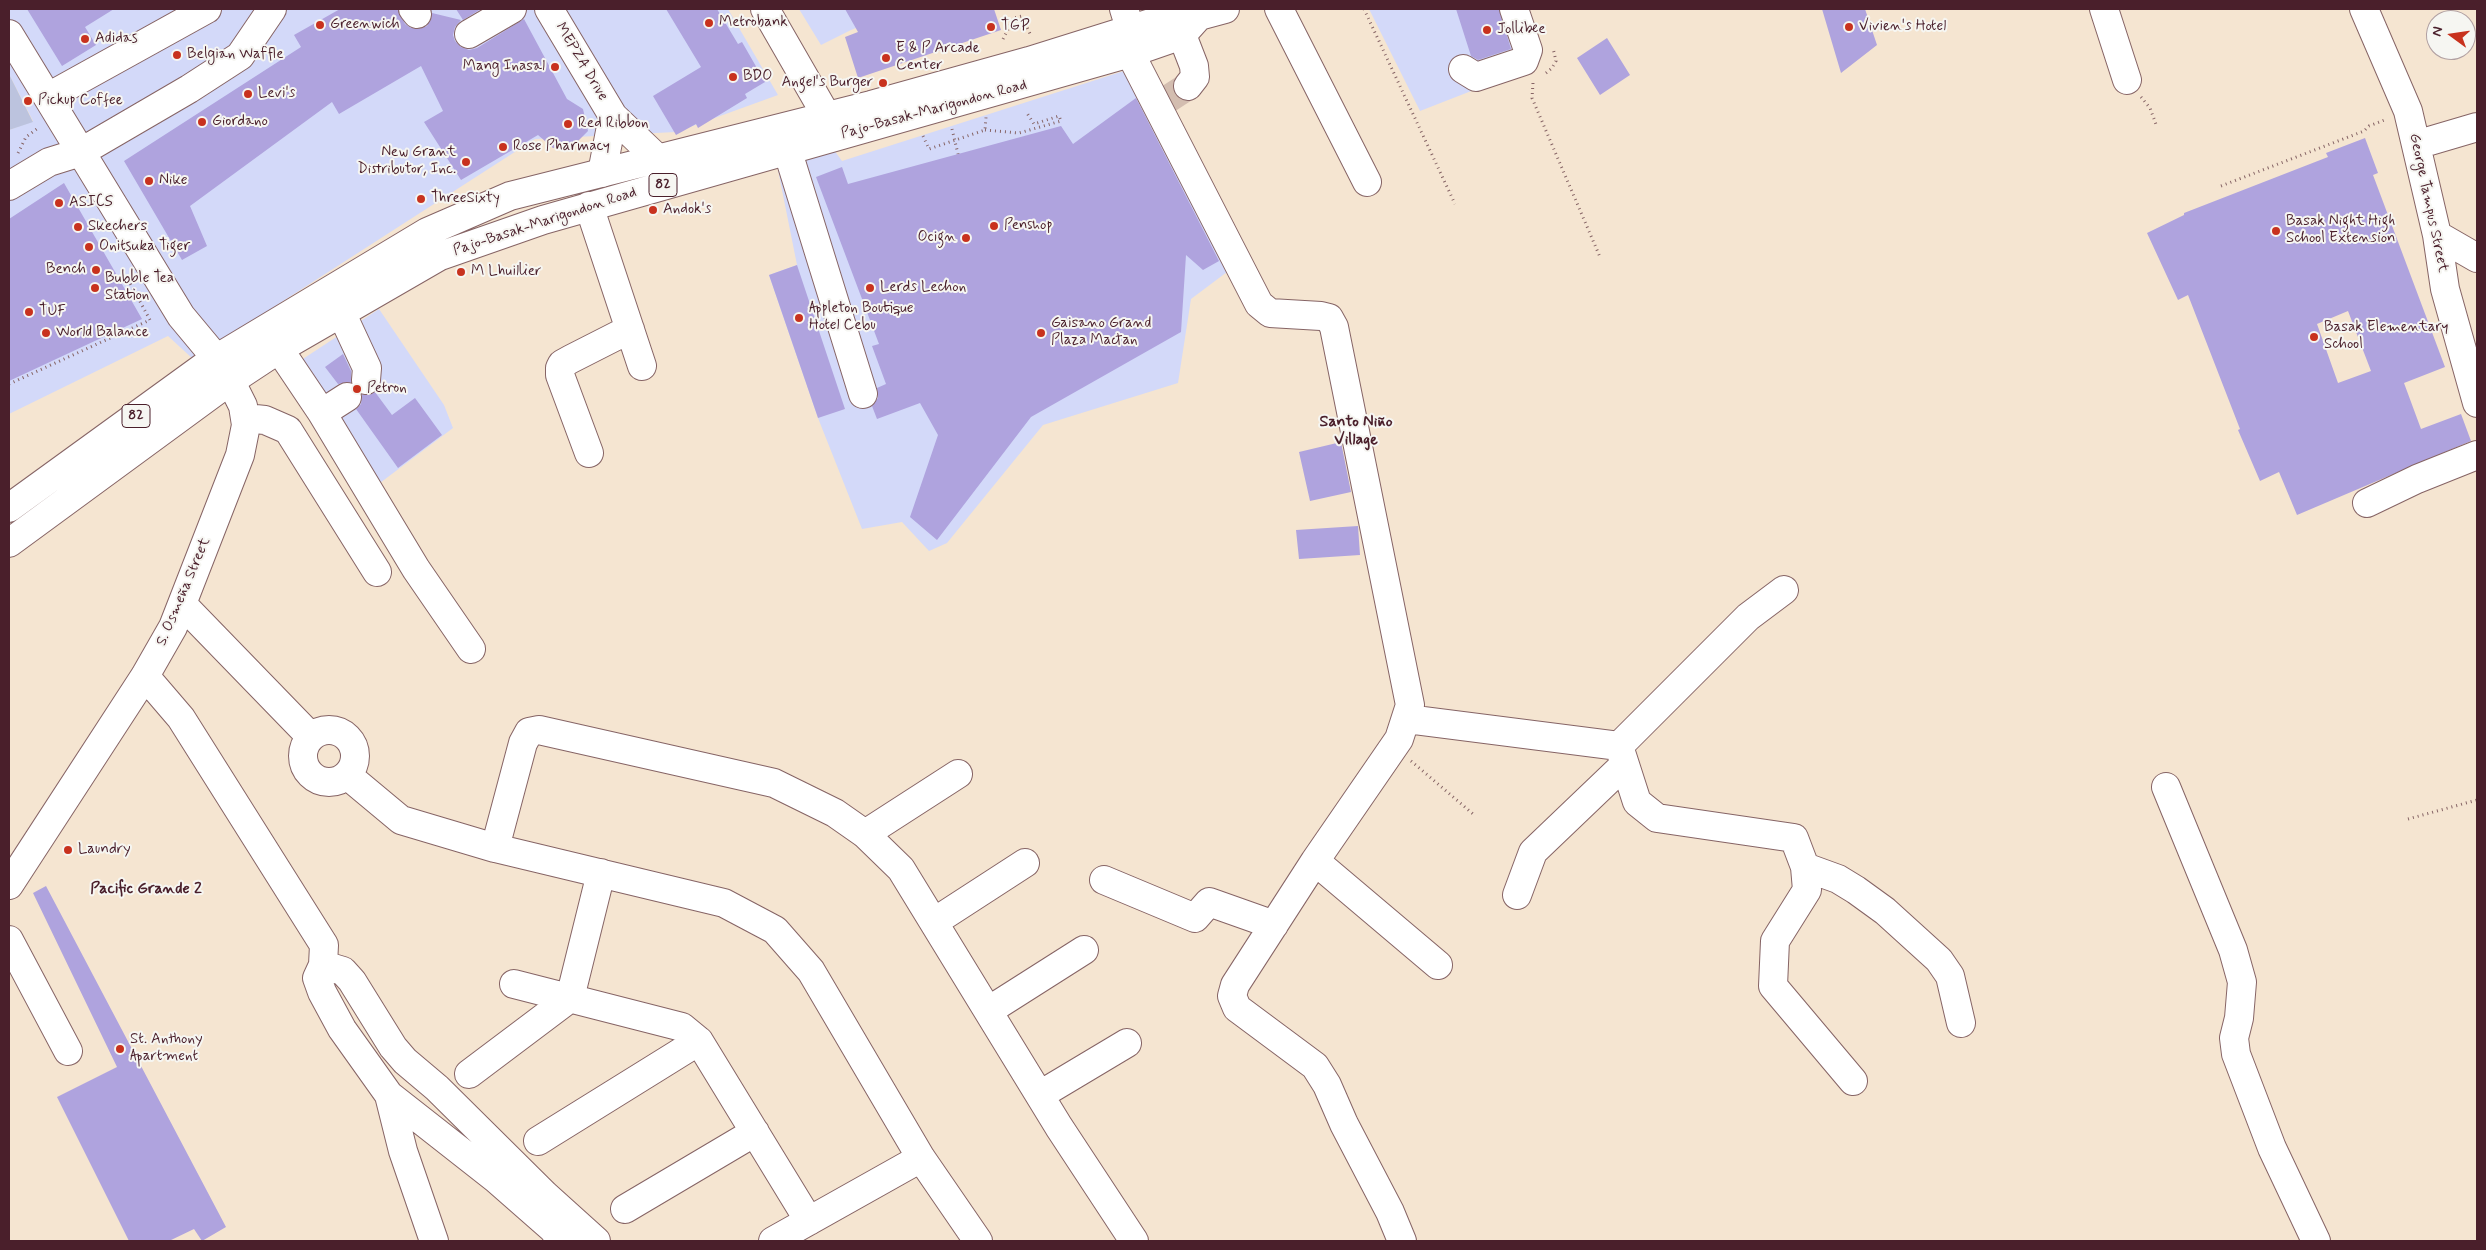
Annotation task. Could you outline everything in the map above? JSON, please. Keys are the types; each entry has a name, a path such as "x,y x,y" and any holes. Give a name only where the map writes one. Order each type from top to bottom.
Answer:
{"street":[{"path":"48,97 207,9"},
{"path":"9,186 49,162 81,152 189,89 240,56 272,9"},
{"path":"469,34 512,9"},
{"name":"MEPZA Drive","path":"549,9 613,116 657,158"},
{"path":"765,9 826,115"},
{"name":"Pajo-Basak-Marigondon Road","path":"9,543 231,382 272,339 427,232 510,196 871,105 1011,66 1176,15 1190,26 1225,9"},
{"path":"1279,9 1367,182"},
{"path":"1463,69 1476,77 1524,61 1528,50 1514,9"},
{"path":"2104,9 2127,80"},
{"name":"George Tampus Street","path":"2364,9 2408,111 2437,235 2445,289 2477,403"},
{"path":"1188,86 1195,76 1190,26"},
{"path":"1128,30 1161,103 1259,304 1270,313 1329,318 1334,327 1410,705 1403,729 1274,924 1235,985 1232,996 1238,1008 1315,1066 1327,1085 1344,1124 1390,1212 1402,1241"},
{"name":"Pajo-Basak-Marigondon Road","path":"9,508 216,358 272,339 341,312 440,256 589,206 787,149 988,95 1128,30"},
{"name":"S. Osmeña Street","path":"9,34 181,316 216,358 231,382 243,406 245,418 240,455 177,616 145,676 9,885"},
{"name":"MEPZA Drive","path":"602,173 613,116"},
{"path":"2416,145 2477,127"},
{"path":"787,149 863,394"},
{"path":"589,206 642,366"},
{"path":"2437,235 2477,258"},
{"path":"322,413 357,389 367,368 341,312"},
{"path":"589,453 560,375 560,368 562,364 630,329"},
{"path":"272,339 322,413 416,569 471,649"},
{"path":"245,418 265,420 288,430 377,572"},
{"path":"2367,503 2417,479 2477,454"},
{"path":"1517,895 1533,852 1748,617 1784,590"},
{"path":"177,616 259,682 311,737"},
{"path":"145,676 190,732 319,936 324,945 323,966 317,978 322,992 342,1029 389,1095 496,1178 553,1229 562,1241"},
{"path":"328,729 345,734 355,750 356,759 347,775 332,782 316,779 310,774 302,759 306,743 311,737 328,729"},
{"path":"1403,729 1621,756"},
{"path":"495,848 523,742 529,732 539,730 774,782 835,813 865,834 901,868 1040,1095 1134,1241"},
{"path":"1621,756 1638,802 1657,818 1794,838 1805,867 1807,890 1775,941 1773,986 1853,1081"},
{"path":"865,834 958,774"},
{"path":"347,775 401,820 495,848 724,903 775,930 811,971 921,1158 978,1241"},
{"path":"2166,787 2233,950 2242,982 2239,1018 2234,1038 2236,1054 2272,1148 2316,1241"},
{"path":"1315,861 1438,965"},
{"path":"934,922 1025,863"},
{"path":"1805,867 1838,879 1856,890 1885,911 1939,960 1950,976 1961,1023"},
{"path":"469,1074 570,998 601,874"},
{"path":"1104,880 1194,918 1209,902 1274,924"},
{"path":"9,940 68,1052"},
{"path":"988,1011 1084,950"},
{"path":"323,966 343,971 352,981 393,1048 405,1061 437,1088 545,1195 596,1241"},
{"path":"514,984 682,1027 699,1041 809,1221"},
{"path":"538,1141 699,1041"},
{"path":"1040,1095 1126,1043"},
{"path":"389,1095 403,1151 434,1241"},
{"path":"624,1210 755,1132"},
{"path":"773,1241 921,1158"}],"path":[{"path":"1364,9 1455,204"},
{"path":"1003,39 1014,18 1022,16 1032,39"},
{"path":"1540,76 1552,68 1556,61 1550,42"},
{"path":"1535,80 1532,85 1532,98 1600,256"},
{"path":"2127,80 2150,108 2157,127"},
{"path":"2221,186 2364,131 2369,126 2408,111"},
{"path":"986,130 1019,133 1061,121 1059,116 1034,124 1027,113"},
{"path":"18,155 19,148 26,137 38,129 39,123"},
{"path":"9,384 150,320 120,266"},
{"path":"1403,729 1404,754 1473,814"},
{"path":"2408,819 2477,800"}],"shaded area":[{"path":"9,9 728,9 778,95 676,132 535,139 193,359 168,336 9,414 9,130 33,121 9,74"},
{"path":"799,9 905,9 851,30 821,45"},
{"path":"1369,9 1523,9 1538,65 1420,111"},
{"path":"1127,70 1235,266 1191,299 1178,383 1043,425 947,543 929,551 902,522 862,529 818,418 769,275 797,265 777,165 834,150 842,161"},
{"path":"9,74 33,122 9,130"},
{"path":"379,309 444,405 453,428 364,495 283,372"}],"building":[{"path":"27,9 114,9 85,27 96,45 62,66"},
{"path":"340,9 398,9 405,24 411,28 419,29 427,26 432,13 461,20 455,27 453,35 455,41 461,47 469,50 477,48 524,19 567,99 583,109 588,131 574,145 553,148 538,135 461,180 424,122 443,111 421,66 339,114 332,102 190,206 207,246 182,260 124,161 301,47 294,35"},
{"path":"456,9 481,9 463,20"},
{"path":"666,9 717,9 738,44 742,42 765,82 745,94 747,98 698,128 696,124 676,135 653,96 701,67"},
{"name":"E & P Arcade Center","path":"845,9 994,9 1001,30 858,78 845,37 858,32"},
{"name":"Jollibee","path":"1456,9 1499,9 1511,49 1478,60 1471,56"},
{"name":"Vivien's Hotel","path":"1822,9 1865,9 1877,45 1841,73"},
{"path":"1607,38 1630,75 1600,95 1577,58"},
{"name":"Gaisano Grand Plaza Mactan","path":"1136,98 1219,261 1203,270 1186,255 1181,332 1031,417 937,540 910,517 938,435 920,403 877,419 872,406 878,398 877,388 886,384 872,346 879,344 816,177 842,167 848,184 1061,126 1073,144"},
{"name":"Basak Elementary School","path":"2365,138 2378,173 2373,175 2445,367 2404,383 2421,429 2461,414 2471,441 2297,515 2279,472 2260,481 2238,430 2240,429 2188,295 2178,300 2147,233 2184,215 2184,213 2328,157 2326,153","holes":["2348,311 2371,371 2338,383 2317,324"]},
{"path":"64,183 142,319 9,381 9,219"},
{"name":"Appleton Boutique Hotel Cebu","path":"797,265 845,409 818,418 769,275"},
{"path":"343,354 351,371 351,382 338,384 325,367"},
{"path":"375,392 392,415 415,398 442,435 398,468 356,409 361,404 362,395"},
{"path":"1341,442 1351,492 1310,501 1299,452"},
{"path":"1358,526 1360,555 1299,559 1296,530"},
{"path":"46,886 226,1227 202,1241 194,1229 169,1241 129,1241 57,1097 117,1067 33,893"}],"tunnel":[{"path":"1165,101 1188,86"}],"place":[{"name":"Metrobank","path":"709,23"},
{"name":"Greenwich","path":"320,25"},
{"name":"TGP","path":"991,27"},
{"name":"Vivien's Hotel","path":"1849,27"},
{"name":"Jollibee","path":"1487,30"},
{"name":"Adidas","path":"85,39"},
{"name":"Belgian Waffle","path":"177,55"},
{"name":"E & P Arcade Center","path":"886,58"},
{"name":"Mang Inasal","path":"555,67"},
{"name":"BDO","path":"733,77"},
{"name":"Angel's Burger","path":"883,83"},
{"name":"Levi's","path":"248,94"},
{"name":"Pickup Coffee","path":"28,101"},
{"name":"Giordano","path":"202,122"},
{"name":"Red Ribbon","path":"568,124"},
{"name":"Rose Pharmacy","path":"503,147"},
{"name":"New Grant Distributor, Inc.","path":"466,162"},
{"name":"Nike","path":"149,181"},
{"name":"ThreeSixty","path":"421,199"},
{"name":"ASICS","path":"59,203"},
{"name":"Andok's","path":"653,210"},
{"name":"Penshop","path":"994,226"},
{"name":"Skechers","path":"78,227"},
{"name":"Basak Night High School Extension","path":"2276,231"},
{"name":"Ocign","path":"966,238"},
{"name":"Onitsuka Tiger","path":"89,247"},
{"name":"Bench","path":"96,270"},
{"name":"M Lhuillier","path":"461,272"},
{"name":"Bubble Tea Station","path":"95,288"},
{"name":"Lerds Lechon","path":"870,288"},
{"name":"TUF","path":"29,312"},
{"name":"Appleton Boutique Hotel Cebu","path":"799,318"},
{"name":"World Balance","path":"46,333"},
{"name":"Gaisano Grand Plaza Mactan","path":"1041,333"},
{"name":"Basak Elementary School","path":"2314,337"},
{"name":"Petron","path":"357,389"},
{"name":"Laundry","path":"68,850"},
{"name":"St. Anthony Apartment","path":"120,1049"}],"district":[{"name":"Santo Niño Village","path":"1356,432"},
{"name":"Pacific Grande 2","path":"146,890"}]}
